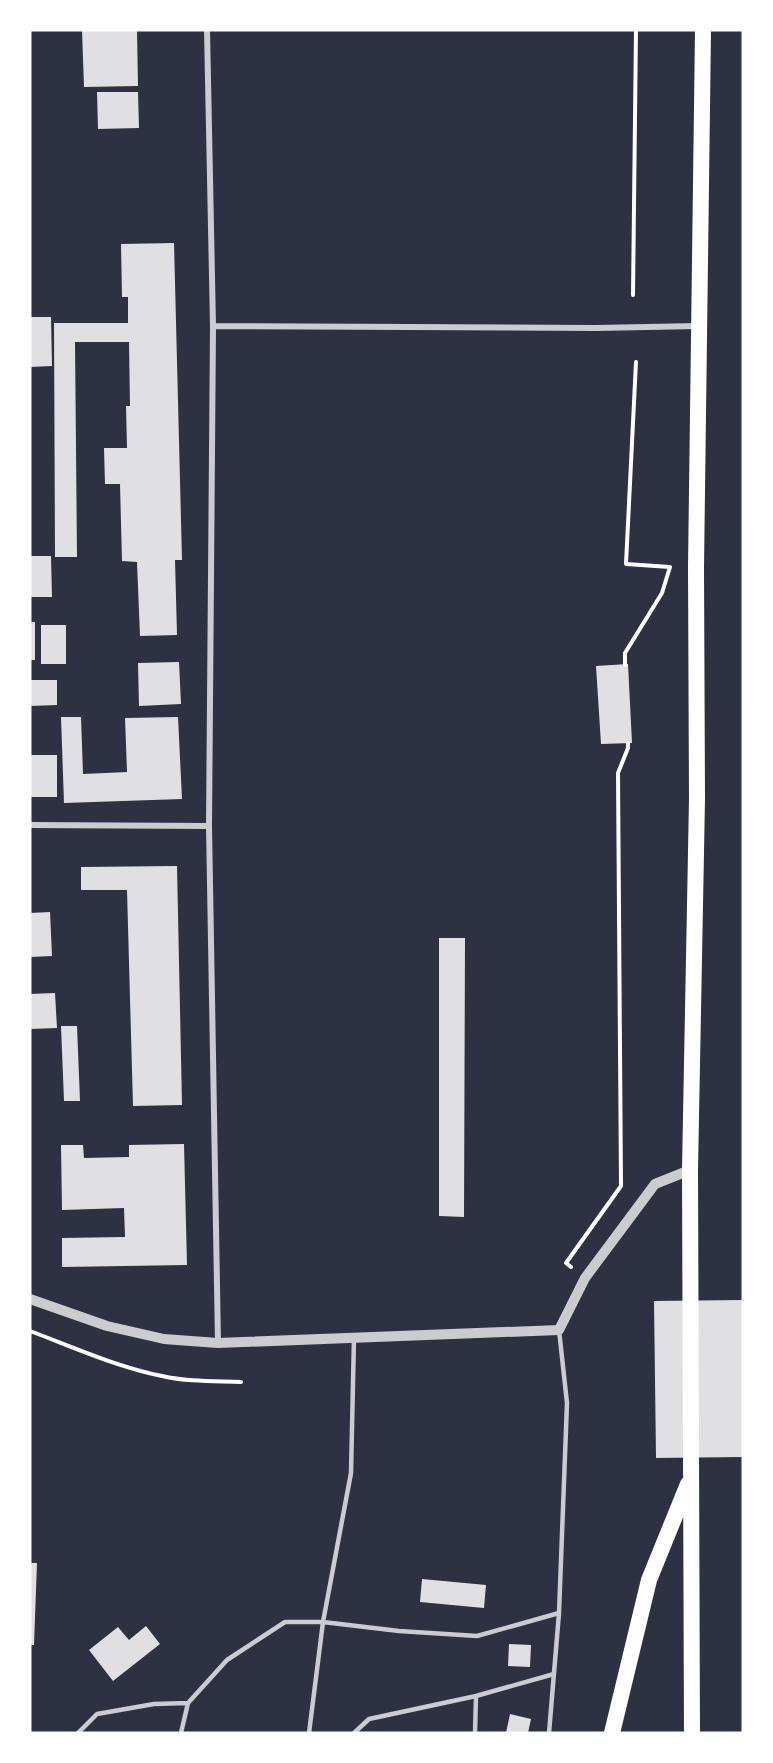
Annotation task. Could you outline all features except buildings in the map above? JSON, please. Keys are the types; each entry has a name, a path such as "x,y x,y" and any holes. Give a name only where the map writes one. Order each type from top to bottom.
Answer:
{"highway":[{"path":"692,1733 690,1170 697,799 696,568 703,30"},
{"path":"612,1733 649,1580 692,1475"}],"street":[{"path":"207,30 213,326 209,826 218,1343"},
{"path":"213,326 596,328 700,326"},
{"path":"30,825 209,826"},
{"path":"30,1299 119,1329 164,1339 218,1343 559,1330 585,1278 655,1184 690,1170"}],"lane":[{"path":"549,1733 559,1613 567,1403 559,1330"},
{"path":"309,1733 323,1622 351,1473 354,1338"},
{"path":"181,1733 188,1703 227,1660 285,1622 323,1622 399,1631 477,1636 559,1613"},
{"path":"354,1733 369,1719 476,1696 554,1674"},
{"path":"475,1733 476,1696"},
{"path":"78,1733 97,1714 154,1704 188,1703"}],"path":[{"path":"633,295 636,30"},
{"path":"625,664 625,653 662,592 670,567 626,564 636,362"},
{"path":"585,1278 567,1263 621,1186 618,773 628,743"},
{"path":"30,1331 127,1366 163,1376 199,1381 241,1382"}]}
